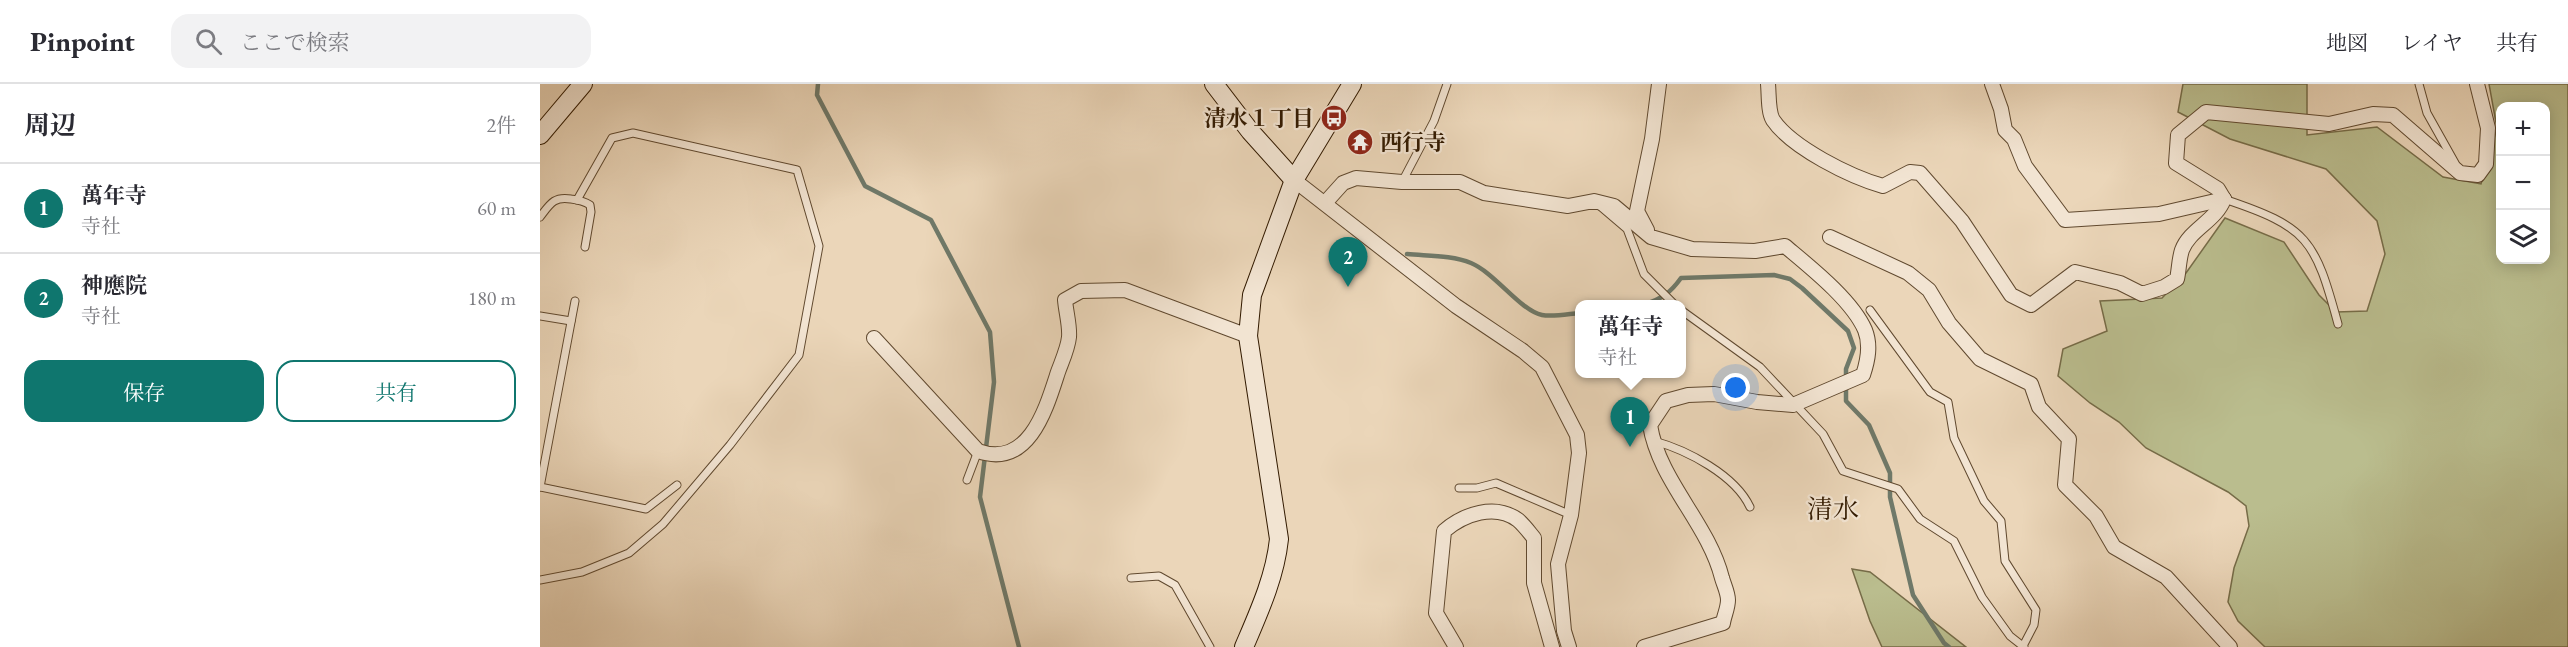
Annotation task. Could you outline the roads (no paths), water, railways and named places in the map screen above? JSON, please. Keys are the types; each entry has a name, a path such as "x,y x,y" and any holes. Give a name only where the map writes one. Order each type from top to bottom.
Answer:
{"street":[{"path":"540,135 582,84"},
{"path":"1214,84 1250,131 1294,180 1455,306 1524,351 1542,367 1576,435 1579,453 1571,515 1558,564 1564,631 1569,647"},
{"path":"1244,647 1261,608 1277,558 1279,539 1248,336 1252,295 1258,273 1294,180 1352,84"},
{"path":"1651,237 1637,211 1652,139 1659,84"},
{"path":"1768,84 1772,118 1791,140 1859,179 1883,186 1910,172 1920,173 1962,221 2011,295 2031,305 2075,272 2120,283 2142,294 2164,287 2177,279 2182,249 2198,230 2220,211 2224,199 2218,189 2176,163 2178,135 2206,112 2329,124 2373,114 2393,115 2460,173 2478,175 2486,164 2488,128 2477,84"},
{"path":"1992,84 2001,108 2005,130 2014,139 2025,166 2066,220 2159,214 2224,199"},
{"path":"1325,203 1343,183 1356,177 1402,182 1460,182 1484,193 1568,206 1594,201 1614,206 1651,237 1692,249 1755,251 1785,246 1819,273 1857,318 1866,332 1869,356 1863,375 1793,405 1757,402 1713,394 1677,398 1666,401 1650,425 1653,441 1720,567 1728,599 1723,623 1644,647"},
{"path":"1830,237 1908,273 1929,290 1949,323 1980,359 2031,384 2039,407 2069,439 2065,485 2096,516 2114,547 2166,577 2230,647"},
{"path":"874,338 984,453 1006,454 1028,441 1045,412 1069,337 1065,300 1081,291 1125,290 1248,336"},
{"path":"1456,647 1436,613 1444,531 1467,516 1497,510 1518,520 1534,538 1534,583 1546,633 1552,647"}],"lane":[{"path":"1402,182 1434,121 1447,84"},
{"path":"2419,84 2427,113 2460,173"},
{"path":"540,580 582,572 628,553 663,524 730,445 799,355 819,246 797,170 633,133 612,138 577,200"},
{"path":"540,217 553,200 560,197 590,205 591,212 585,248"},
{"path":"2224,199 2268,213 2290,226 2311,247 2324,273 2338,324"},
{"path":"1594,201 1627,229 1644,274 1670,300"},
{"path":"575,302 540,487 646,508 677,484"},
{"path":"1686,314 1760,367 1822,434 1844,471 1898,489 1920,519 1954,541 1982,597 2010,636 2024,646 2034,626 2036,610 2005,561 2001,521 1984,501 1954,438 1948,402 1930,392 1870,310"},
{"path":"540,316 571,321"},
{"path":"1653,441 1674,447 1725,477 1744,493 1750,507"},
{"path":"968,480 984,453"},
{"path":"1459,488 1478,488 1496,483 1571,515"},
{"path":"1131,578 1159,576 1175,585 1210,647"}],"waterway":[{"path":"818,84 817,95 865,186 931,220 990,332 994,382 980,497 1019,647"},
{"path":"1407,254 1464,260 1480,268 1525,307 1534,312 1556,316 1575,314"},
{"path":"1656,300 1674,287 1681,278 1774,275 1790,279 1802,288 1848,331 1854,348 1846,369 1846,401 1869,425 1890,473 1890,497 1913,595 1944,643 1949,647"}],"place":[{"name":"清水１丁目","path":"1334,118"},
{"name":"西行寺","path":"1360,142"},
{"name":"神應院","path":"1348,287"},
{"name":"萬年寺","path":"1630,447"}],"district":[{"name":"清水","path":"1833,509"}]}
